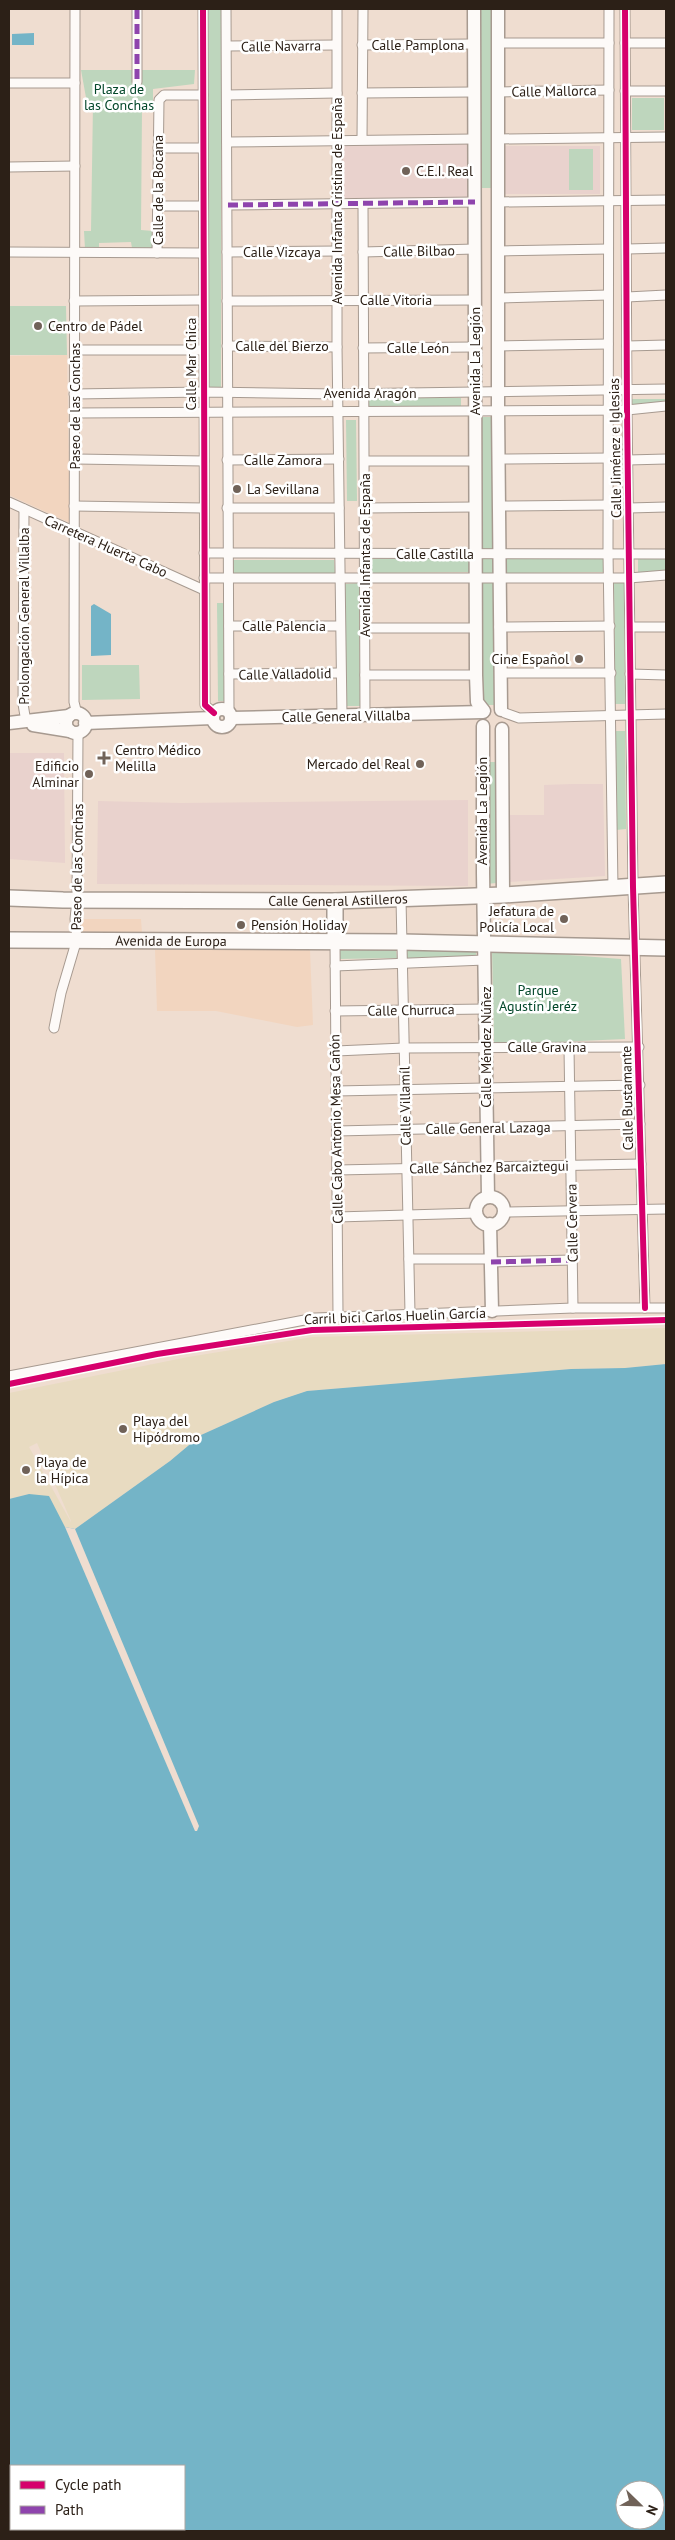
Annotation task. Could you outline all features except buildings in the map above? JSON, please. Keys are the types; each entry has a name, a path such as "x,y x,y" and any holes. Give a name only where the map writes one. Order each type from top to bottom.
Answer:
{"main road":[{"name":"Calle General Astilleros","path":"9,898 335,901 503,895 666,884"},
{"path":"335,901 335,942"},
{"name":"Avenida de Europa","path":"9,940 402,942 666,948"}],"street":[{"name":"Paseo de las Conchas","path":"54,1028 61,993 77,939 75,919 77,900 76,723 74,702 74,506 76,459 74,394 76,253 75,9"},
{"path":"137,9 137,82"},
{"name":"Calle Mar Chica","path":"203,9 202,253 205,705 214,715"},
{"path":"226,9 228,206 226,412 230,715"},
{"name":"Avenida Infanta Cristina de España","path":"337,9 338,394"},
{"path":"362,139 363,9"},
{"name":"Avenida La Legión","path":"474,9 472,92 475,202 475,578 477,702 483,718 483,896"},
{"name":"Avenida La Legión","path":"498,9 498,506 500,673 503,719 503,895"},
{"name":"Calle Jiménez e Iglesias","path":"609,9 610,201 608,389 610,458 608,553 612,715 613,888"},
{"name":"Calle Jiménez e Iglesias","path":"625,9 627,410 633,887"},
{"path":"498,43 609,43"},
{"path":"625,43 666,43"},
{"name":"Calle Pamplona","path":"362,45 473,44"},
{"name":"Calle Navarra","path":"227,46 336,45"},
{"path":"9,83 75,83"},
{"name":"Calle Mallorca","path":"498,92 610,90"},
{"path":"626,92 666,91"},
{"path":"362,94 472,92"},
{"path":"227,95 337,93"},
{"name":"Calle de la Bocana","path":"157,253 158,103 160,97 164,95 203,95"},
{"path":"498,139 666,137"},
{"path":"227,142 473,139"},
{"path":"158,148 203,148"},
{"path":"9,167 75,166"},
{"path":"498,202 666,200"},
{"path":"228,206 475,202"},
{"name":"Avenida Infantas de España","path":"363,204 365,716"},
{"path":"157,206 203,206"},
{"path":"627,249 666,248"},
{"path":"498,251 608,249"},
{"name":"Calle Bilbao","path":"363,252 475,250"},
{"path":"9,252 202,253"},
{"name":"Calle Vizcaya","path":"227,252 338,252"},
{"path":"498,298 608,295"},
{"path":"627,297 666,295"},
{"path":"74,301 203,300"},
{"name":"Calle Vitoria","path":"227,301 475,300"},
{"path":"498,346 608,344"},
{"name":"Calle del Bierzo","path":"227,346 337,346"},
{"path":"627,346 666,346"},
{"name":"Calle León","path":"363,348 474,347"},
{"path":"75,350 203,350"},
{"name":"Avenida Aragón","path":"74,394 226,392 338,394 666,389"},
{"name":"Avenida Infantas de España","path":"338,394 342,716"},
{"name":"Avenida Aragón","path":"75,413 627,410 666,406"},
{"path":"498,459 610,458"},
{"path":"76,459 204,461"},
{"name":"Calle Zamora","path":"227,460 339,459"},
{"path":"628,460 666,459"},
{"path":"365,461 475,461"},
{"name":"Carretera Huerta Cabo","path":"9,502 204,590"},
{"path":"498,506 609,505"},
{"path":"74,506 203,508"},
{"path":"365,508 476,507"},
{"path":"227,508 339,508"},
{"path":"629,508 666,508"},
{"name":"Prolongación General Villalba","path":"24,509 24,704 26,722"},
{"name":"Calle Castilla","path":"204,553 666,554"},
{"name":"Calle Castilla","path":"204,578 629,578 666,575"},
{"name":"Calle Palencia","path":"229,626 340,626"},
{"path":"499,627 610,626"},
{"path":"630,627 666,627"},
{"path":"365,628 476,628"},
{"name":"Calle Valladolid","path":"229,674 340,673"},
{"path":"500,673 611,673"},
{"path":"630,674 666,674"},
{"path":"364,675 476,676"},
{"path":"503,719 493,707 483,718 489,731 503,719 666,714"},
{"name":"Calle General Villalba","path":"214,715 216,724 222,726 228,724 230,715 365,716 461,714 483,718"},
{"path":"9,723 76,723 214,715"},
{"path":"482,832 503,832"},
{"name":"Calle Bustamante","path":"633,887 645,1308"},
{"name":"Calle Méndez Núñez","path":"483,896 488,1197"},
{"name":"Calle Villamíl","path":"401,899 404,1010 404,1130 410,1313"},
{"name":"Calle Cabo Antonio Mesa Cañón","path":"335,942 338,1316"},
{"path":"336,966 485,960"},
{"name":"Calle Churruca","path":"335,1011 486,1009"},
{"name":"Calle Gravina","path":"336,1051 404,1048 639,1047"},
{"name":"Calle Cervera","path":"569,1048 573,1308"},
{"path":"336,1091 486,1087 640,1086"},
{"name":"Calle General Lazaga","path":"336,1131 486,1126 640,1124"},
{"name":"Calle Sánchez Barcaiztegui","path":"337,1170 641,1164"},
{"path":"488,1197 500,1201 504,1212 498,1222 490,1224 480,1220 477,1213 479,1203 488,1197"},
{"path":"504,1212 666,1209"},
{"path":"337,1216 477,1213"},
{"path":"490,1224 492,1312"},
{"path":"409,1259 572,1260"},
{"path":"9,1376 306,1319 410,1313 492,1312 573,1308 666,1308"}],"shaded area":[{"name":"C.E.I. Real","path":"469,144 469,198 343,198 342,145"},
{"name":"C.E.I. Real","path":"504,146 600,146 600,194 504,194"},
{"path":"67,355 70,523 9,495 9,356"},
{"path":"9,753 64,753 65,863 9,859"},
{"path":"603,784 605,876 509,882 508,815 544,815 544,785"},
{"path":"468,800 468,886 97,884 98,801 181,803"},
{"path":"80,919 141,919 142,933 80,933"},
{"path":"155,950 310,950 313,1025 297,1027 216,1011 157,1011"}],"green space":[{"path":"208,9 221,9 221,389 208,388"},
{"path":"479,9 497,9 495,188 479,188"},
{"name":"Plaza de las Conchas","path":"81,70 195,70 194,84 153,89 153,108 142,109 141,230 153,231 154,248 132,248 131,242 99,243 99,249 85,249 84,231 91,231 93,104 87,103"},
{"path":"632,98 664,98 664,130 632,130"},
{"path":"569,149 593,149 593,190 569,190"},
{"name":"Centro de Pádel","path":"9,306 66,306 67,355 9,355"},
{"path":"368,398 461,398 461,406 368,407"},
{"path":"630,399 666,399 666,410 630,411"},
{"path":"478,417 493,417 493,549 479,549"},
{"path":"346,420 356,420 357,501 347,501"},
{"path":"603,558 604,572 503,573 503,559"},
{"path":"638,558 666,558 666,573 638,573"},
{"path":"369,559 469,559 470,572 369,573"},
{"path":"479,559 493,559 493,573 479,573"},
{"path":"232,560 334,560 335,573 232,574"},
{"path":"479,582 494,582 494,705 480,705"},
{"path":"624,582 625,704 615,704 614,583"},
{"path":"359,583 360,706 346,706 345,584"},
{"path":"217,603 226,603 226,701 218,701"},
{"path":"82,665 139,665 140,699 82,700"},
{"path":"616,731 625,731 626,829 616,830"},
{"path":"486,762 497,762 497,883 485,884"},
{"path":"339,949 396,949 397,958 339,959"},
{"path":"406,949 476,949 476,957 407,958"},
{"name":"Parque Agustín Jeréz","path":"492,949 621,959 625,1039 494,1045"}],"sand":[{"name":"Playa del Hipódromo","path":"666,1328 666,1364 625,1368 571,1369 307,1391 274,1402 201,1435 170,1461 75,1529 65,1527 29,1494 9,1499 9,1393 188,1357 313,1337","holes":["37,1443 71,1522 29,1447"]}],"water":[{"path":"34,33 34,45 12,45 12,34"},
{"path":"94,604 111,614 111,655 91,656 91,606"},
{"path":"666,1364 666,2531 9,2531 9,1499 29,1494 49,1496 65,1527 75,1529 170,1461 201,1435 274,1402 307,1391 571,1369 625,1368"}],"pier":[{"path":"65,1527 75,1529 199,1826 197,1831 195,1831"}],"marked path":[{"path":"137,9 137,82"},
{"path":"228,205 475,202"},
{"path":"491,1262 572,1260"}],"cycle path":[{"path":"203,9 205,705 214,713"},
{"path":"625,9 627,410 633,887 645,1308"},
{"name":"Carril bici Carlos Huelin García","path":"9,1384 157,1354 312,1330 666,1320"}],"place":[{"name":"C.E.I. Real","path":"406,171"},
{"name":"Centro de Pádel","path":"38,326"},
{"name":"La Sevillana","path":"237,489"},
{"name":"Cine Español","path":"579,659"},
{"name":"Centro Médico Melilla","path":"104,758"},
{"name":"Mercado del Real","path":"420,764"},
{"name":"Edificio Alminar","path":"89,774"},
{"name":"Jefatura de Policía Local","path":"564,919"},
{"name":"Pensión Holiday","path":"241,925"},
{"name":"Playa del Hipódromo","path":"123,1429"},
{"name":"Playa de la Hípica","path":"26,1470"}]}
